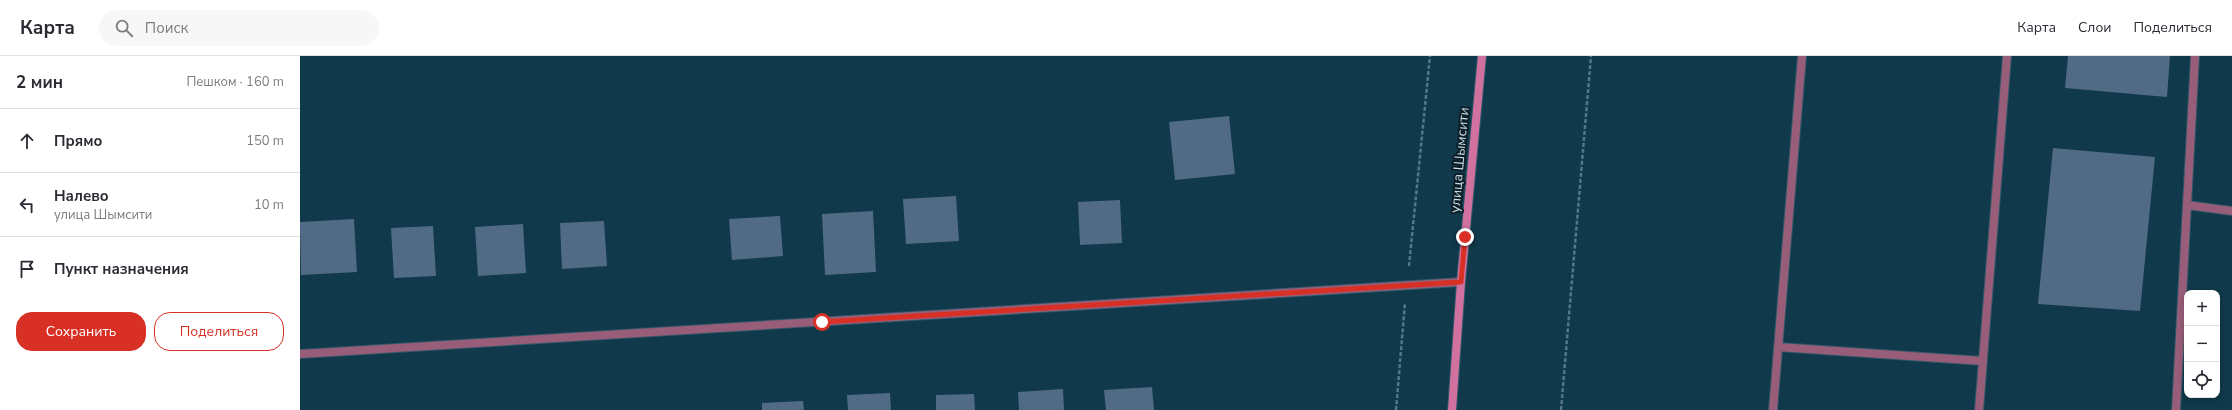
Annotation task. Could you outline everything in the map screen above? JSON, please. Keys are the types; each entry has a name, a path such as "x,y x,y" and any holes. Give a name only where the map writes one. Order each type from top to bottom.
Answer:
{"main road":[{"name":"улица Шымсити","path":"1452,410 1461,282 1482,56"}],"street":[{"path":"1773,410 1802,56"},
{"path":"1979,410 2007,56"},
{"path":"2176,410 2196,56"},
{"path":"2187,205 2232,211"},
{"path":"300,354 1461,282"},
{"path":"1778,347 1983,361"}],"path":[{"path":"1396,410 1430,56"},
{"path":"1561,410 1591,56"}],"building":[{"path":"2068,56 2170,56 2167,97 2065,88"},
{"path":"1229,116 1235,174 1175,180 1169,122"},
{"path":"2053,148 2155,157 2140,311 2038,304"},
{"path":"956,196 959,241 906,244 903,199"},
{"path":"1120,200 1122,243 1080,245 1078,202"},
{"path":"873,211 876,272 825,275 822,214"},
{"path":"780,216 783,256 732,260 729,219"},
{"path":"354,219 357,272 301,275 300,222"},
{"path":"604,221 607,266 562,269 560,223"},
{"path":"523,224 526,273 478,276 475,227"},
{"path":"433,226 436,276 394,278 391,228"},
{"path":"1152,387 1154,410 1106,410 1104,390"},
{"path":"1063,389 1064,410 1019,410 1018,392"},
{"path":"890,393 891,410 848,410 847,395"},
{"path":"974,394 975,410 936,410 936,395"},
{"path":"803,401 804,410 762,410 762,403"}],"route":[{"path":"822,322 1461,282 1465,237"}]}
